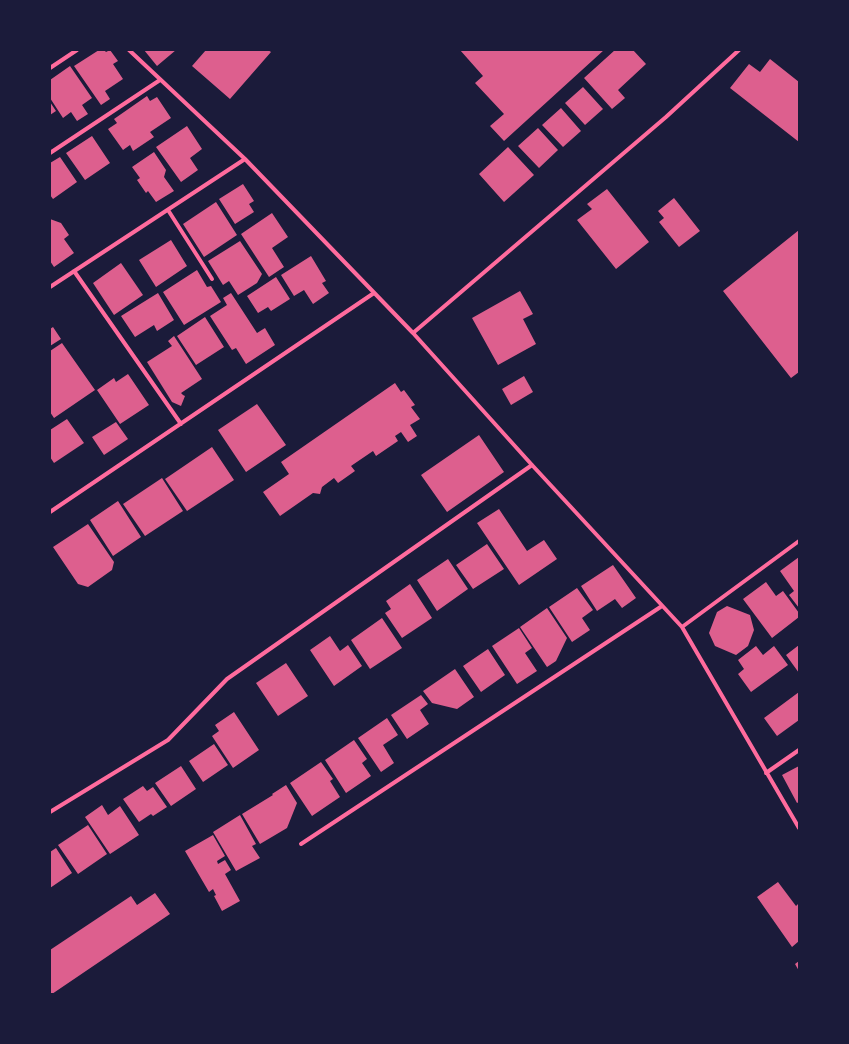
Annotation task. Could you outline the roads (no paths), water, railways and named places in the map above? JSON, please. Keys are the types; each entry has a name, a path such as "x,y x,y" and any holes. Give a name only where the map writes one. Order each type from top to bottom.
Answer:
{"street":[{"path":"50,68 77,50"},
{"path":"129,50 245,159 413,333 532,465 682,626 766,774 799,828"},
{"path":"413,333 666,117 739,50"},
{"path":"50,154 160,80"},
{"path":"50,287 245,159"},
{"path":"168,210 212,280"},
{"path":"74,271 181,424"},
{"path":"50,512 374,293"},
{"path":"50,812 168,740 227,679 532,465"},
{"path":"682,626 799,541"},
{"path":"301,844 662,606"},
{"path":"766,774 799,750"}]}
